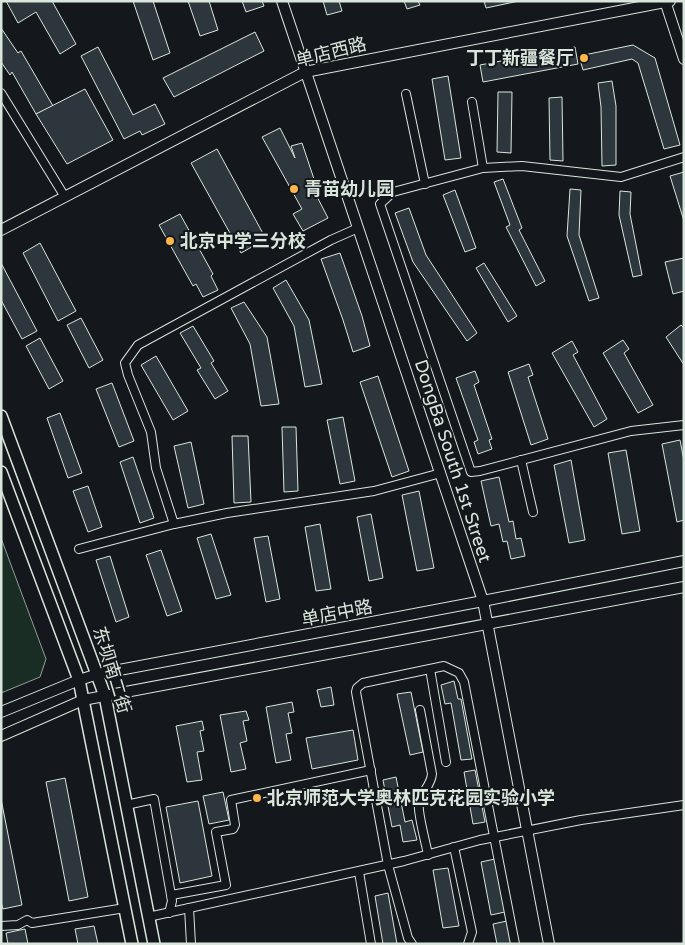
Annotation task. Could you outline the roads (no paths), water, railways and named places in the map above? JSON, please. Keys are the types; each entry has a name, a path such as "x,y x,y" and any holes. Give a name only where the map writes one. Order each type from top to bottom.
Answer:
{"main road":[{"name":"东坝南二街","path":"1,416 105,696 154,944"},
{"name":"东坝南二街","path":"1,472 79,680 132,944"}],"street":[{"name":"DongBa South 1st Street","path":"282,1 483,602 549,944"},
{"name":"单店西路","path":"1,230 305,72 667,2"},
{"path":"667,2 684,59"},
{"path":"1,93 65,197"},
{"path":"406,94 425,184"},
{"path":"472,102 483,168"},
{"path":"684,157 621,177 522,166 483,168 393,192 380,204 471,472 631,431 684,425"},
{"path":"174,524 156,468 151,432 128,375 126,363 138,345 322,244 358,228"},
{"path":"521,460 533,512"},
{"path":"79,549 174,524 228,513 374,491 441,473"},
{"name":"单店中路","path":"1,712 98,674 483,602 684,561"},
{"path":"1,736 83,700 684,588"},
{"path":"412,944 408,938 388,865 357,688 360,684 444,666 459,673 464,682 515,944"},
{"path":"430,669 446,762"},
{"path":"420,710 432,774 431,781 418,805 428,855"},
{"path":"171,894 226,885 216,832 233,829 235,824 231,800 371,770"},
{"path":"126,805 154,799 171,894 172,902 169,913"},
{"path":"148,917 359,872 527,830 684,805"},
{"path":"454,847 472,932 468,944"},
{"path":"359,872 371,944"},
{"path":"1,926 18,925 27,920 32,923 125,908"},
{"path":"190,908 191,944"}],"place":[{"name":"丁丁新疆餐厅","path":"584,58"},
{"name":"青苗幼儿园","path":"294,189"},
{"name":"北京中学三分校","path":"170,241"},
{"name":"北京师范大学奥林匹克花园实验小学","path":"257,798"}]}
